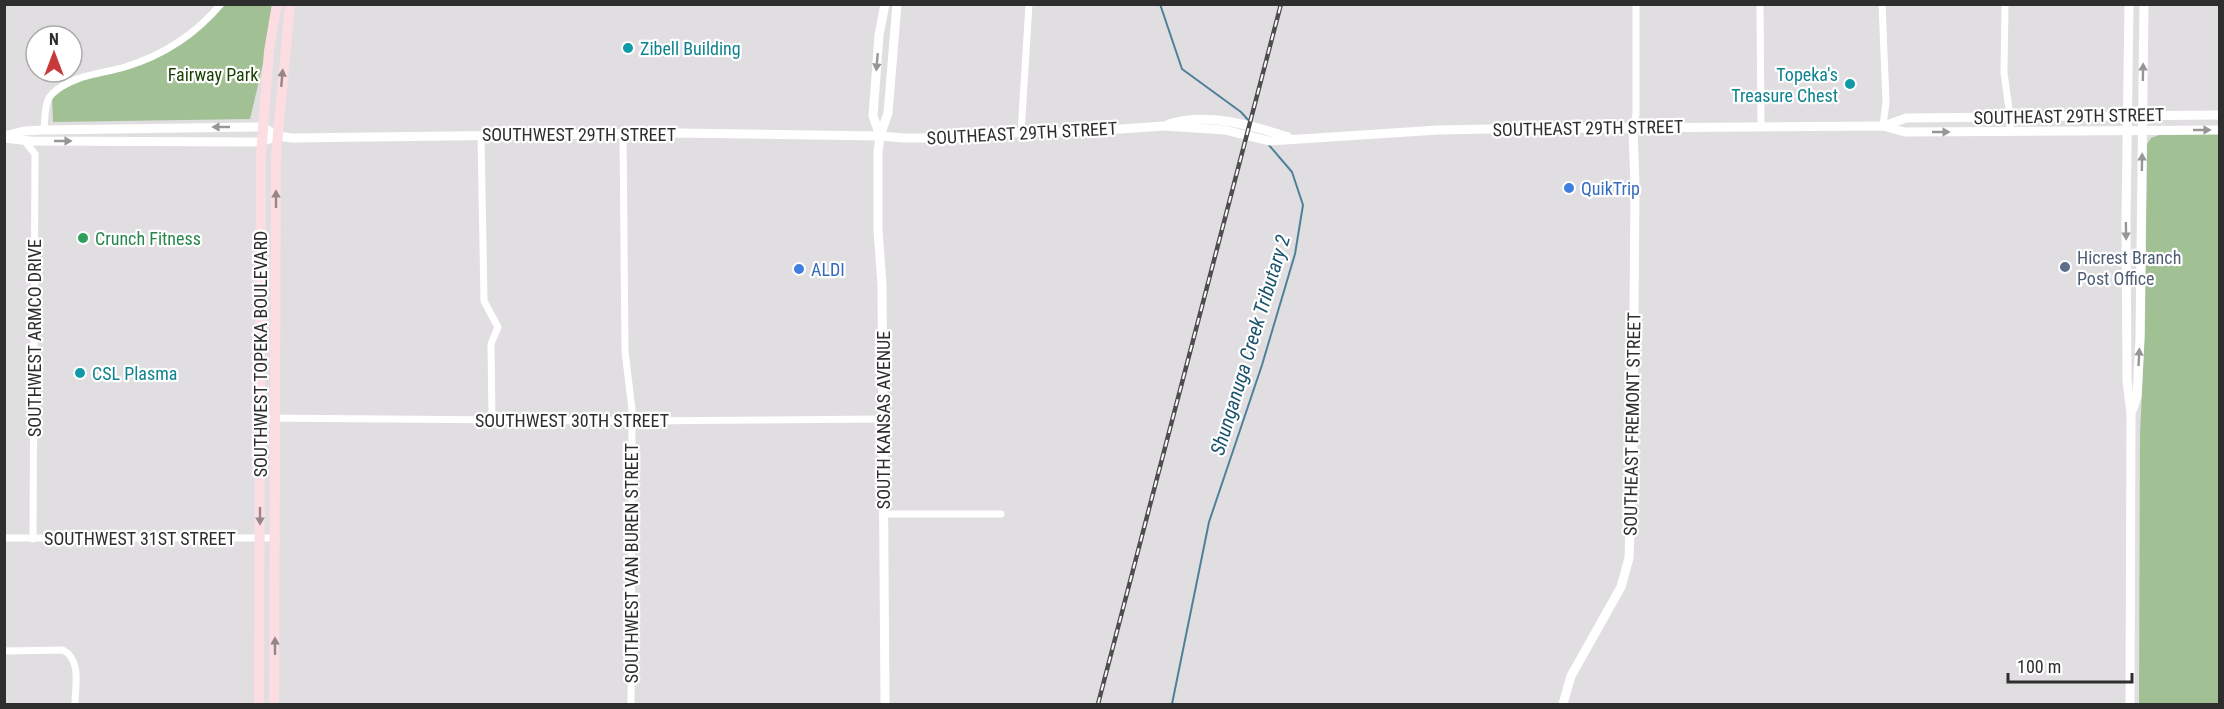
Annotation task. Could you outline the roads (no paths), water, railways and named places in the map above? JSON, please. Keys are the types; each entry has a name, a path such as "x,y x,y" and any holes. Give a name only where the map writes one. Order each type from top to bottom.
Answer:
{"main road":[{"name":"SOUTHWEST TOPEKA BOULEVARD","path":"259,705 261,142 269,51 277,4"},
{"name":"SOUTHWEST TOPEKA BOULEVARD","path":"274,705 278,136 290,4"},
{"name":"SOUTH KANSAS AVENUE","path":"880,136 873,116 879,35 885,4"},
{"name":"SOUTH KANSAS AVENUE","path":"885,705 882,285 878,230 878,152 880,136 888,113 897,4"},
{"path":"2129,4 2127,380 2131,414 2130,705"},
{"path":"2131,414 2137,396 2140,338 2144,4"},
{"name":"SOUTHEAST 29TH STREET","path":"1884,126 1906,118 2220,115"},
{"name":"SOUTHEAST 29TH STREET","path":"880,136 955,138 983,134 1076,132 1164,126 1225,130 1269,141 1438,130 1884,126 1905,132 2220,130"},
{"name":"SOUTHWEST 29TH STREET","path":"4,137 24,131 125,128 262,128 278,136 292,138 623,133 880,136"},
{"name":"SOUTHEAST FREMONT STREET","path":"1563,705 1571,676 1621,587 1629,558 1633,441 1635,198 1633,128"},
{"name":"SOUTHWEST 29TH STREET","path":"4,137 24,140 261,142 278,136"}],"street":[{"path":"44,130 46,105 52,94 86,76 123,67 169,48 194,33 221,4"},
{"path":"1021,133 1029,4"},
{"path":"1633,128 1636,114 1636,4"},
{"path":"1760,4 1761,127"},
{"path":"1882,4 1886,102 1884,126"},
{"path":"2005,4 2004,73 2010,132"},
{"name":"SOUTHWEST VAN BUREN STREET","path":"623,133 625,351 632,421 631,705"},
{"path":"481,135 484,301 498,327 491,344 492,420"},
{"name":"SOUTHWEST ARMCO DRIVE","path":"24,140 35,154 33,539"},
{"name":"SOUTHWEST 30TH STREET","path":"260,418 632,421 883,419"},
{"path":"883,514 1001,514"},
{"name":"SOUTHWEST 31ST STREET","path":"4,538 276,538"},
{"path":"4,651 63,651 72,657 76,667 75,705"}],"waterway":[{"name":"Shunganuga Creek Tributary 2","path":"1160,4 1182,69 1241,112 1249,121"},
{"name":"Shunganuga Creek Tributary 2","path":"1172,704 1209,522 1262,365 1295,254 1303,205 1292,172 1268,144"}],"railway":[{"path":"1098,704 1281,4"}],"place":[{"name":"Zibell Building","path":"628,48"},
{"name":"Topeka's Treasure Chest","path":"1850,84"},
{"name":"QuikTrip","path":"1569,188"},
{"name":"Crunch Fitness","path":"83,238"},
{"name":"Hicrest Branch Post Office","path":"2065,267"},
{"name":"ALDI","path":"799,269"},
{"name":"CSL Plasma","path":"80,373"}],"park label":[{"name":"Fairway Park","path":"213,74"}]}
